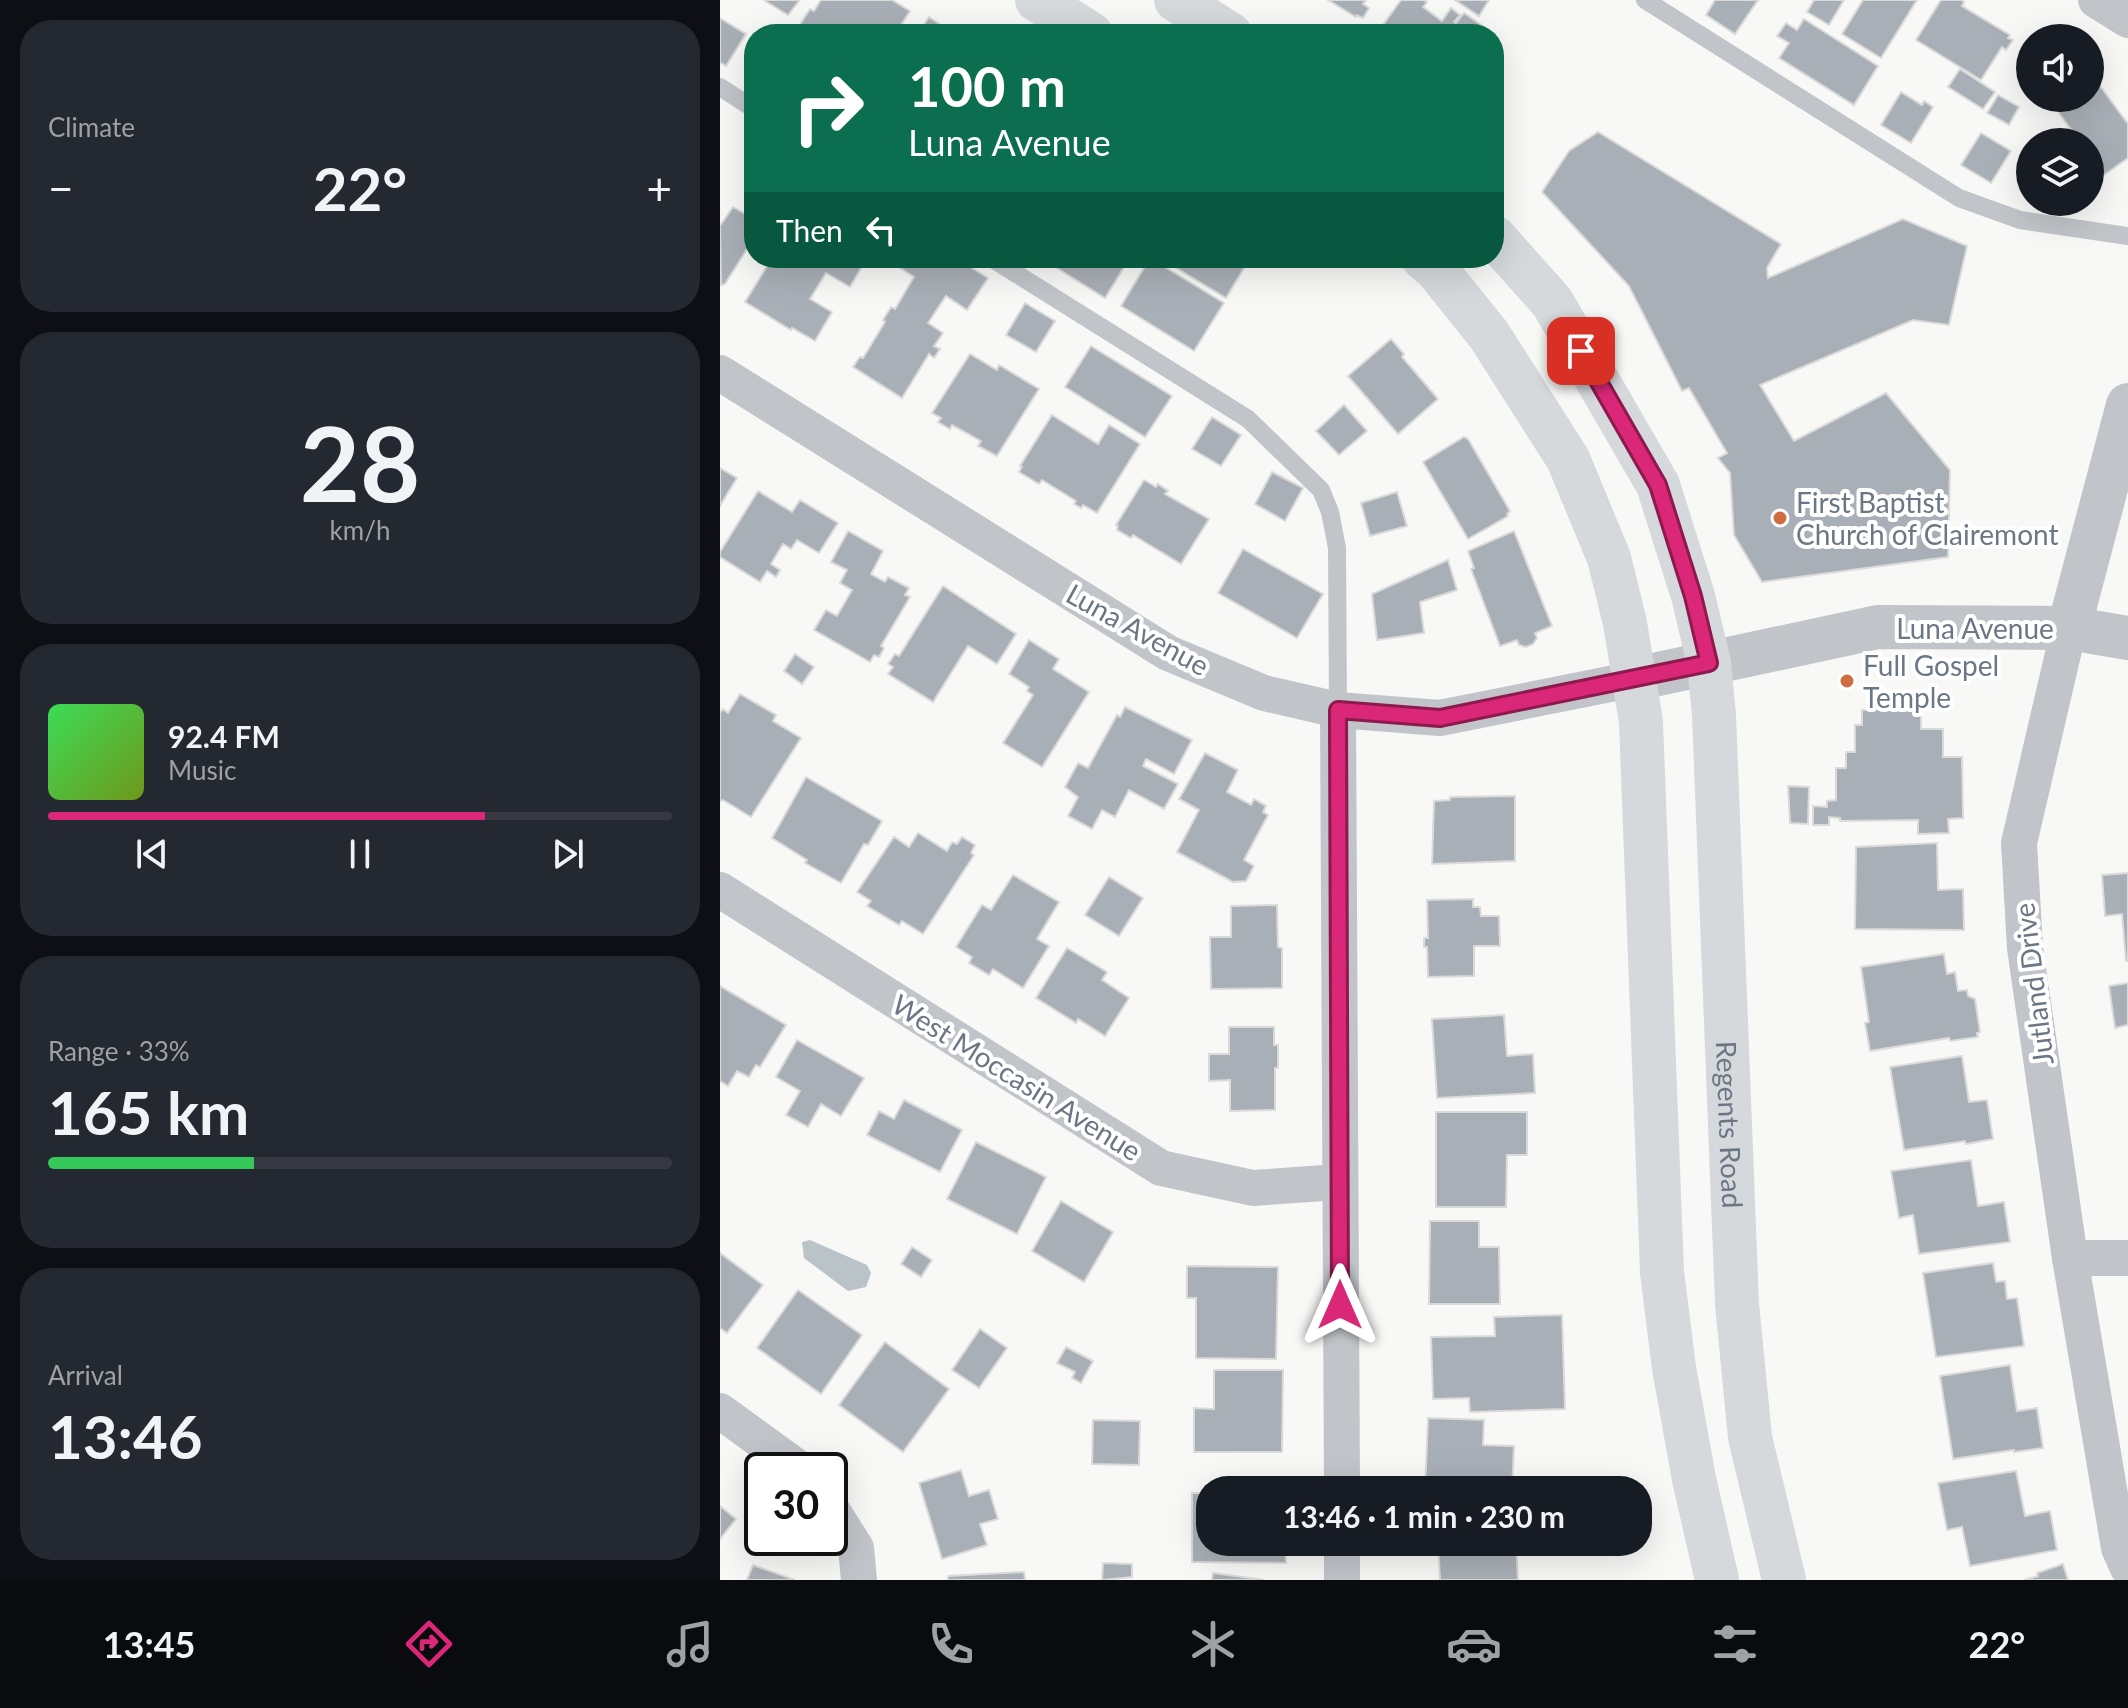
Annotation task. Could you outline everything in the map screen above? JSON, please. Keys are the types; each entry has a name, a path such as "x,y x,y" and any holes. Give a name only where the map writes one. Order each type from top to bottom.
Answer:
{"main road":[{"path":"1037,0 1075,24"},
{"path":"1176,0 1214,24"},
{"name":"Regents Road","path":"1504,248 1552,302 1658,485 1693,596 1709,663 1714,715 1737,1304 1750,1437 1784,1580"},
{"path":"1435,268 1489,335 1568,459 1609,558 1641,722 1662,1272 1674,1368 1694,1479 1717,1580"}],"street":[{"path":"2096,0 2128,20"},
{"name":"Luna Avenue","path":"720,373 1168,653 1264,693 1338,710 1440,718 1878,627 2069,628 2128,638"},
{"name":"Jutland Drive","path":"2128,405 2069,628 2019,843 2025,948 2070,1258 2119,1548 2128,1568"},
{"path":"1338,710 1342,1476"},
{"name":"West Moccasin Avenue","path":"720,890 1161,1168 1253,1188 1339,1182"},
{"path":"2070,1258 2128,1258"},
{"path":"720,1411 776,1452"},
{"path":"848,1535 856,1548 859,1580"},
{"path":"1342,1556 1342,1580"}],"lane":[{"path":"1645,0 1959,198 2020,220 2128,236"},
{"path":"720,87 744,103"},
{"path":"1007,268 1248,419 1321,490 1330,512 1337,548 1338,710"}],"shaded area":[{"path":"810,1240 867,1265 871,1273 866,1287 848,1291 804,1258 802,1242"}],"building":[{"path":"765,0 800,0 788,15 765,1"},
{"path":"821,0 892,0 910,11 902,24 800,24 810,9 814,11"},
{"path":"1328,0 1366,0 1363,4 1369,8 1363,18 1356,17"},
{"path":"1401,0 1424,0 1427,2 1423,7 1442,21 1451,8 1460,15 1454,22 1464,13 1480,24 1384,24"},
{"path":"1455,0 1489,0 1479,16"},
{"path":"1715,0 1758,0 1735,34 1706,15"},
{"path":"1814,0 1844,0 1829,25 1807,12"},
{"path":"1863,0 1917,0 1881,58 1842,34"},
{"path":"1941,0 1961,0 1964,2 1962,6 2010,35 2008,38 2013,40 2006,50 2002,47 1981,80 1916,40"},
{"path":"929,17 940,24 924,24"},
{"path":"720,18 744,33 744,37 726,66 720,62"},
{"path":"1804,19 1878,66 1854,105 1779,58 1789,43 1777,36 1786,23 1797,30"},
{"path":"1960,69 1995,92 1983,109 1948,87"},
{"path":"2104,91 2128,124 2128,158 2104,175 2104,128 2070,128 2058,112 2104,112"},
{"path":"1901,92 1922,105 1924,101 1933,107 1911,143 1881,125"},
{"path":"1998,95 2016,105 2016,112 2009,125 1987,113"},
{"path":"1598,132 1781,244 1767,268 1768,278 1903,219 1967,246 1949,325 1913,320 1760,385 1794,441 1886,393 1950,470 1948,557 1762,582 1734,535 1730,473 1718,458 1727,453 1689,388 1682,391 1629,286 1542,192 1569,151"},
{"path":"1981,133 2011,151 1991,183 1961,165"},
{"path":"733,207 744,213 744,254 725,284 721,285 720,226"},
{"path":"766,268 861,268 850,287 826,273 810,299 832,312 815,341 745,302"},
{"path":"900,268 972,268 988,278 967,310 946,296 928,323 943,333 934,346 940,349 934,358 929,354 902,398 853,367 860,357 863,358 891,307 895,309 914,277"},
{"path":"1057,268 1124,268 1105,298"},
{"path":"1144,268 1166,268 1224,303 1194,351 1121,306"},
{"path":"1176,268 1244,268 1226,298"},
{"path":"1025,303 1055,321 1036,352 1006,335"},
{"path":"1391,339 1404,354 1402,357 1438,399 1398,434 1348,376"},
{"path":"1091,346 1172,396 1145,437 1065,387"},
{"path":"970,354 997,370 999,365 1039,389 997,456 978,446 981,441 952,425 950,429 938,422 941,418 932,413"},
{"path":"1344,405 1367,431 1339,455 1316,431"},
{"path":"1052,415 1098,444 1109,425 1140,444 1097,513 1074,504 1076,501 1042,480 1039,484 1019,472"},
{"path":"1212,417 1241,435 1221,466 1192,449"},
{"path":"1464,437 1510,511 1508,516 1468,539 1423,462"},
{"path":"720,468 737,478 720,506"},
{"path":"1272,472 1303,488 1285,521 1255,504"},
{"path":"1144,480 1156,487 1158,484 1168,491 1165,494 1209,519 1181,564 1133,535 1131,538 1117,530 1116,525"},
{"path":"758,491 792,512 800,500 838,523 819,553 797,540 791,549 783,544 771,564 780,570 776,577 767,571 760,582 720,557 720,552"},
{"path":"1397,492 1407,526 1370,536 1361,503"},
{"path":"848,531 883,551 871,574 885,582 888,577 909,588 905,595 910,597 881,646 884,648 879,657 874,655 870,662 814,630 826,610 837,616 852,590 840,583 847,570 831,562"},
{"path":"1514,531 1552,626 1535,633 1537,638 1526,647 1519,645 1517,640 1500,646 1471,569 1474,568 1468,551"},
{"path":"1243,549 1323,594 1297,638 1218,593"},
{"path":"1448,560 1457,590 1420,602 1424,633 1377,640 1372,594"},
{"path":"943,586 1016,634 997,664 968,646 933,702 888,674 893,667 888,664 895,654 899,656"},
{"path":"1029,640 1059,659 1053,669 1089,692 1042,767 1003,743 1033,695 1027,691 1029,687 1009,674"},
{"path":"795,654 814,667 802,684 784,671"},
{"path":"740,694 776,715 773,721 801,738 751,817 720,801 720,713 723,709 728,713"},
{"path":"1921,696 1921,729 1943,729 1943,757 1962,757 1963,818 1948,819 1949,833 1918,834 1918,820 1840,821 1840,818 1829,817 1829,825 1813,825 1813,806 1827,807 1827,801 1836,800 1836,768 1846,768 1846,752 1855,752 1855,725 1862,725 1862,710 1873,710 1873,697"},
{"path":"1125,707 1192,740 1174,774 1146,759 1143,766 1178,784 1164,809 1129,790 1115,817 1102,810 1092,829 1068,816 1078,797 1065,787 1078,763 1088,768 1117,715 1120,717"},
{"path":"1205,753 1238,770 1227,792 1251,805 1254,799 1266,806 1263,812 1268,815 1244,860 1254,866 1246,881 1233,882 1177,852 1199,810 1179,799"},
{"path":"806,777 882,821 841,883 805,863 807,860 772,838"},
{"path":"1788,786 1809,787 1808,824 1790,823"},
{"path":"1515,796 1515,861 1432,864 1434,801 1450,800 1450,797"},
{"path":"918,833 947,851 952,842 957,844 962,837 975,845 971,853 974,855 923,934 902,921 899,925 867,906 871,901 857,892 894,837 909,847"},
{"path":"1937,843 1938,890 1963,889 1964,930 1855,929 1856,847"},
{"path":"2128,873 2126,961 2122,914 2105,916 2102,875"},
{"path":"1013,875 1059,902 1037,939 1049,946 1023,988 993,969 989,975 969,963 972,957 956,947 982,905 991,910"},
{"path":"1109,877 1143,898 1119,936 1085,915"},
{"path":"1473,899 1473,907 1480,907 1481,916 1499,916 1500,946 1474,946 1474,976 1428,977 1427,947 1424,947 1424,938 1428,938 1427,900"},
{"path":"1277,905 1278,947 1282,948 1282,988 1211,989 1210,937 1231,937 1231,906"},
{"path":"1067,948 1107,972 1102,980 1129,998 1105,1036 1078,1019 1076,1023 1036,998"},
{"path":"1944,954 1947,974 1955,972 1958,991 1967,990 1968,996 1975,999 1978,1037 1950,1041 1949,1038 1870,1051 1861,967"},
{"path":"2128,983 2128,1025 2115,1028 2109,986"},
{"path":"720,986 786,1025 760,1067 756,1065 749,1077 737,1071 728,1086 720,1081"},
{"path":"1504,1015 1507,1056 1533,1054 1535,1093 1437,1098 1432,1019"},
{"path":"1229,1027 1274,1027 1274,1045 1278,1045 1275,1110 1230,1111 1230,1080 1209,1081 1209,1054 1229,1054"},
{"path":"797,1040 864,1078 841,1116 821,1104 808,1127 786,1115 800,1091 776,1077"},
{"path":"1962,1056 1969,1102 1987,1100 1993,1139 1904,1150 1890,1067"},
{"path":"904,1100 962,1130 940,1172 867,1135 879,1111 894,1119"},
{"path":"1436,1112 1527,1112 1527,1155 1507,1155 1506,1207 1436,1207"},
{"path":"976,1142 1046,1177 1017,1234 947,1199"},
{"path":"1971,1160 1978,1206 2004,1202 2010,1242 1919,1254 1913,1215 1899,1218 1891,1171"},
{"path":"1061,1201 1113,1232 1084,1282 1032,1251"},
{"path":"1430,1221 1479,1221 1479,1247 1499,1247 1500,1304 1429,1304"},
{"path":"912,1247 932,1260 921,1277 901,1264"},
{"path":"720,1253 763,1285 727,1333 720,1328"},
{"path":"1993,1263 1996,1282 2005,1281 2007,1299 2017,1298 2024,1346 1936,1357 1923,1273"},
{"path":"1187,1266 1278,1267 1276,1359 1196,1358 1196,1298 1187,1298"},
{"path":"798,1290 862,1335 821,1394 757,1348"},
{"path":"1562,1315 1565,1409 1470,1412 1469,1398 1433,1399 1431,1337 1495,1336 1494,1317"},
{"path":"980,1329 1007,1348 979,1388 952,1370"},
{"path":"885,1342 949,1389 903,1452 839,1405"},
{"path":"1066,1347 1093,1361 1081,1383 1072,1378 1075,1372 1057,1363"},
{"path":"2010,1365 2017,1411 2037,1408 2043,1448 1953,1459 1940,1376"},
{"path":"1214,1370 1283,1370 1282,1452 1194,1452 1194,1408 1214,1409"},
{"path":"1428,1418 1484,1420 1483,1445 1514,1446 1513,1476 1426,1476"},
{"path":"1093,1420 1140,1421 1139,1465 1092,1464"},
{"path":"961,1470 969,1496 989,1490 998,1519 980,1524 987,1545 942,1559 919,1483"},
{"path":"2016,1471 2025,1516 2050,1511 2057,1550 1970,1566 1962,1527 1947,1530 1938,1483"},
{"path":"1192,1493 1196,1493 1196,1556 1286,1556 1286,1563 1192,1562"},
{"path":"720,1506 736,1519 720,1539"},
{"path":"1439,1556 1517,1556 1518,1580 1440,1580"},
{"path":"1103,1563 1132,1564 1132,1577 1102,1580"},
{"path":"2063,1564 2068,1580 2024,1580 2038,1576 2037,1573"},
{"path":"753,1565 795,1580 747,1580"},
{"path":"1024,1572 1025,1580 948,1580 948,1576"},
{"path":"1213,1573 1264,1580 1212,1580"}],"place":[{"name":"First Baptist Church of Clairemont","path":"1780,518"},
{"name":"Full Gospel Temple","path":"1847,681"}],"route":[{"path":"1340,1305 1338,710 1440,718 1709,663 1693,596 1658,485 1581,351"}]}
